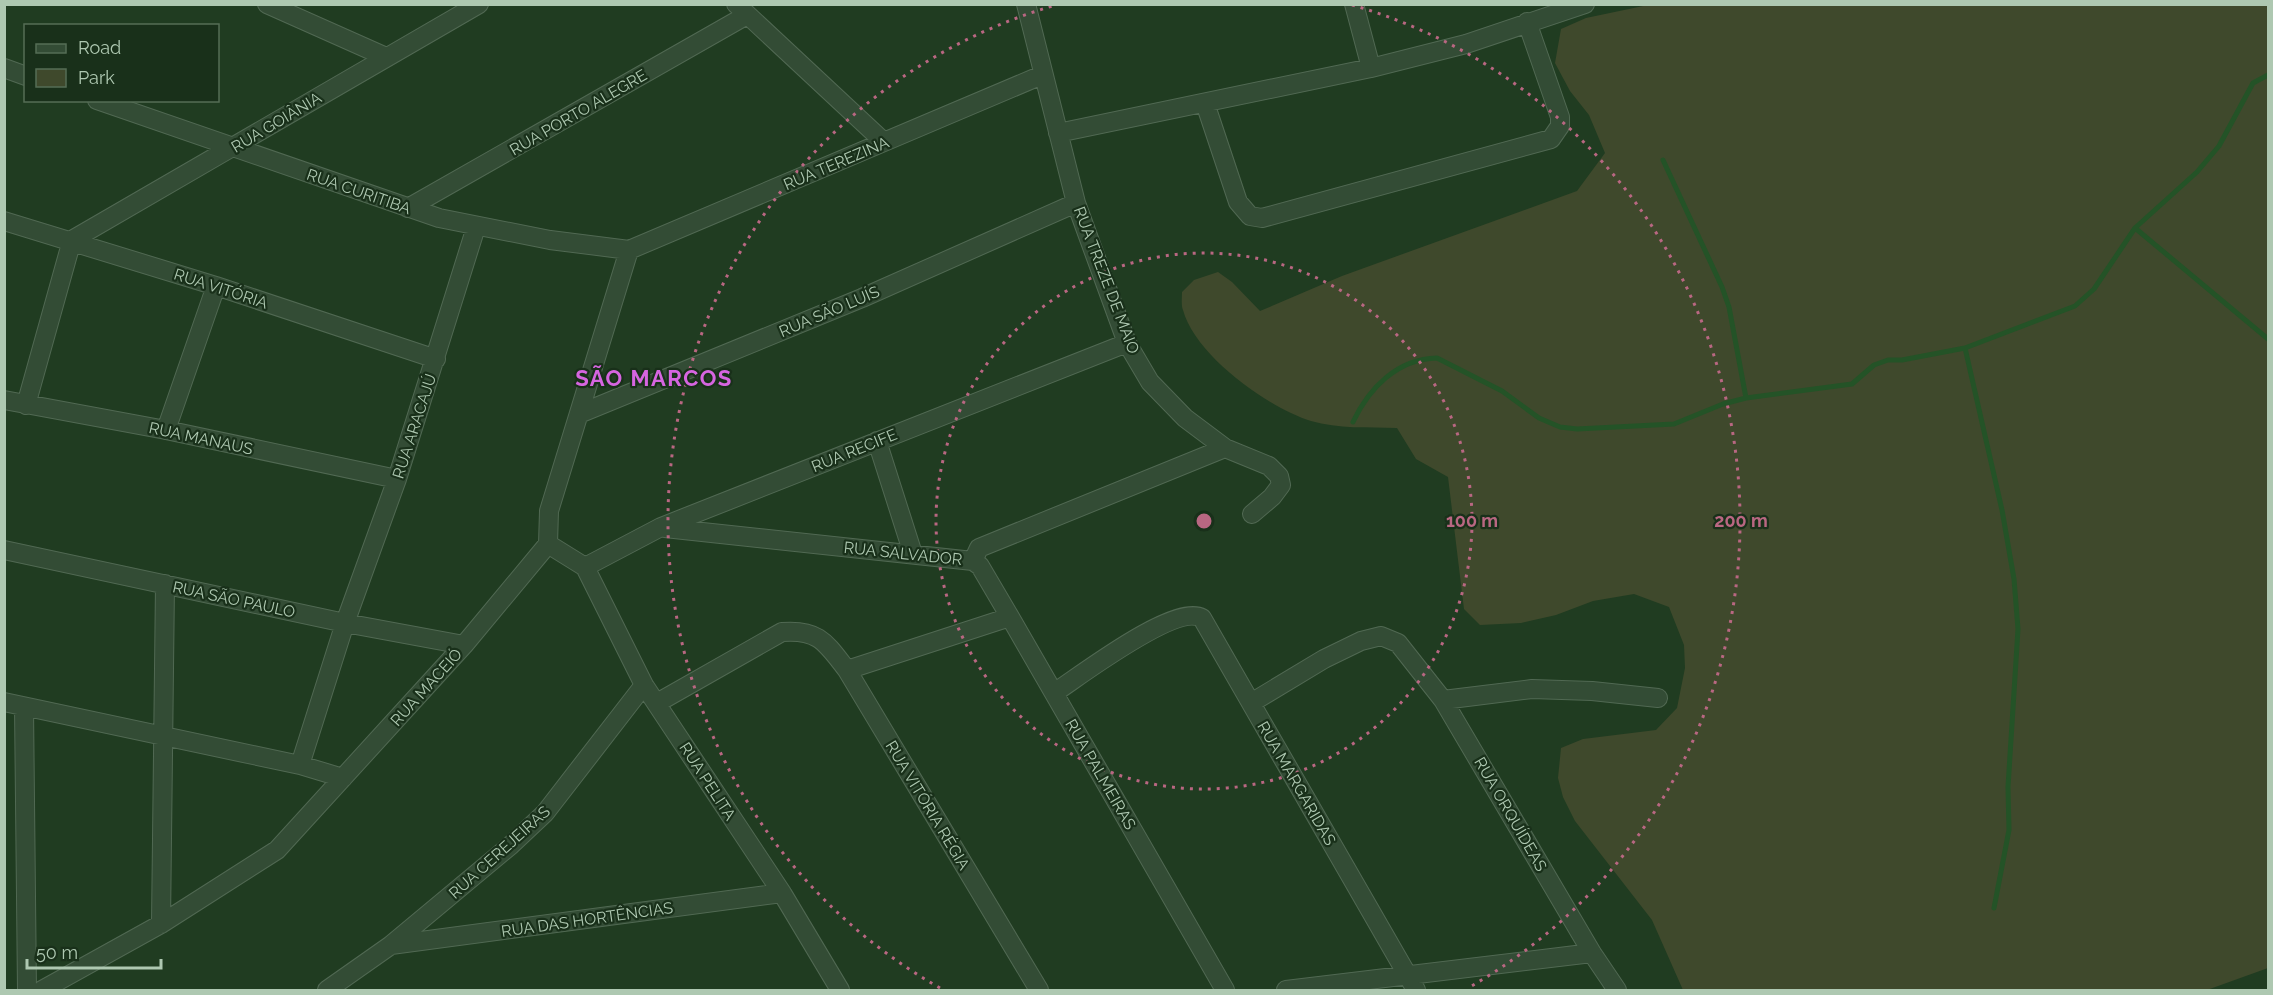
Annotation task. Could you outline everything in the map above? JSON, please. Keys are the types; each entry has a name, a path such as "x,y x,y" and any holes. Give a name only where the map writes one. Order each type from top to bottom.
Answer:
{"street":[{"path":"267,4 386,57"},
{"name":"RUA GOIÂNIA","path":"72,240 479,4"},
{"name":"RUA TREZE DE MAIO","path":"1026,4 1076,203 1127,343 1150,382 1166,400 1225,448 1264,462 1279,476 1281,485 1272,497 1252,514"},
{"path":"1354,4 1371,68"},
{"path":"1058,134 1371,68 1466,45 1527,22 1585,4"},
{"path":"742,10 884,142"},
{"name":"RUA PORTO ALEGRE","path":"408,208 742,10"},
{"path":"1205,103 1238,202 1250,216 1262,218 1551,140 1560,126 1560,117 1527,22"},
{"path":"4,69 24,75"},
{"name":"RUA TEREZINA","path":"629,250 1042,75"},
{"name":"RUA CURITIBA","path":"103,102 408,208 476,227 629,250"},
{"name":"RUA SÃO LUÍS","path":"579,414 862,298 1076,203"},
{"name":"RUA VITÓRIA","path":"4,220 216,286 435,359"},
{"name":"RUA ARACAJÚ","path":"300,765 345,623 398,479 476,227"},
{"path":"26,405 72,240"},
{"path":"585,567 548,544 549,511 629,250"},
{"path":"166,430 216,286"},
{"name":"RUA RECIFE","path":"585,567 661,527 1127,343"},
{"name":"RUA MANAUS","path":"4,400 166,430 398,479"},
{"path":"877,441 912,554"},
{"name":"RUA SALVADOR","path":"661,527 974,561 979,548 1225,448"},
{"name":"RUA MACEIÓ","path":"42,990 162,924 277,850 464,645 548,544"},
{"name":"RUA SÃO PAULO","path":"4,550 345,623 464,645"},
{"name":"RUA PALMEIRAS","path":"974,561 980,566 1010,617 1225,990"},
{"name":"RUA PELITA","path":"585,567 644,685 782,893 840,990"},
{"path":"162,924 165,584"},
{"name":"RUA MARGARIDAS","path":"1054,693 1156,626 1186,614 1202,618 1412,983"},
{"path":"847,670 1010,617"},
{"name":"RUA VITÓRIA RÉGIA","path":"657,703 782,632 806,632 825,642 847,670 1039,990"},
{"name":"RUA ORQUÍDEAS","path":"1251,703 1324,658 1361,641 1381,636 1398,643 1443,700 1592,952 1617,990"},
{"name":"RUA CEREJEIRAS","path":"327,990 391,945 511,845 545,813 644,685"},
{"path":"1443,700 1532,690 1592,691 1658,698"},
{"path":"4,702 300,765 343,778"},
{"path":"24,707 27,990"},
{"name":"RUA DAS HORTÊNCIAS","path":"391,945 782,893"},
{"path":"1286,990 1412,983 1592,952"}],"green space":[{"path":"1648,5 2268,5 2268,968 2207,990 1683,990 1652,920 1575,821 1563,797 1558,778 1561,748 1583,739 1656,730 1677,708 1685,668 1684,645 1669,607 1634,594 1593,601 1556,615 1521,623 1480,625 1464,609 1448,477 1416,459 1397,428 1321,424 1275,404 1235,378 1202,344 1190,327 1182,308 1182,292 1194,280 1218,272 1232,282 1260,311 1342,276 1577,191 1605,153 1589,115 1570,91 1555,63 1561,29 1586,18"}],"waterway":[{"path":"1353,422 1367,398 1386,378 1409,364 1437,358 1502,391 1539,418 1560,427 1577,429 1674,424 1723,404 1746,398 1852,384 1874,365 1888,360 1902,360 1965,348 2075,306 2094,289 2135,228 2197,172 2219,146 2253,83 2268,75"},
{"path":"1663,160 1722,287 1729,307 1746,398"},
{"path":"2135,228 2268,339"},
{"path":"1965,348 2002,510 2014,579 2018,629 2008,787 2009,830 1994,908"}],"district":[{"name":"SÃO MARCOS","path":"654,378"}]}
